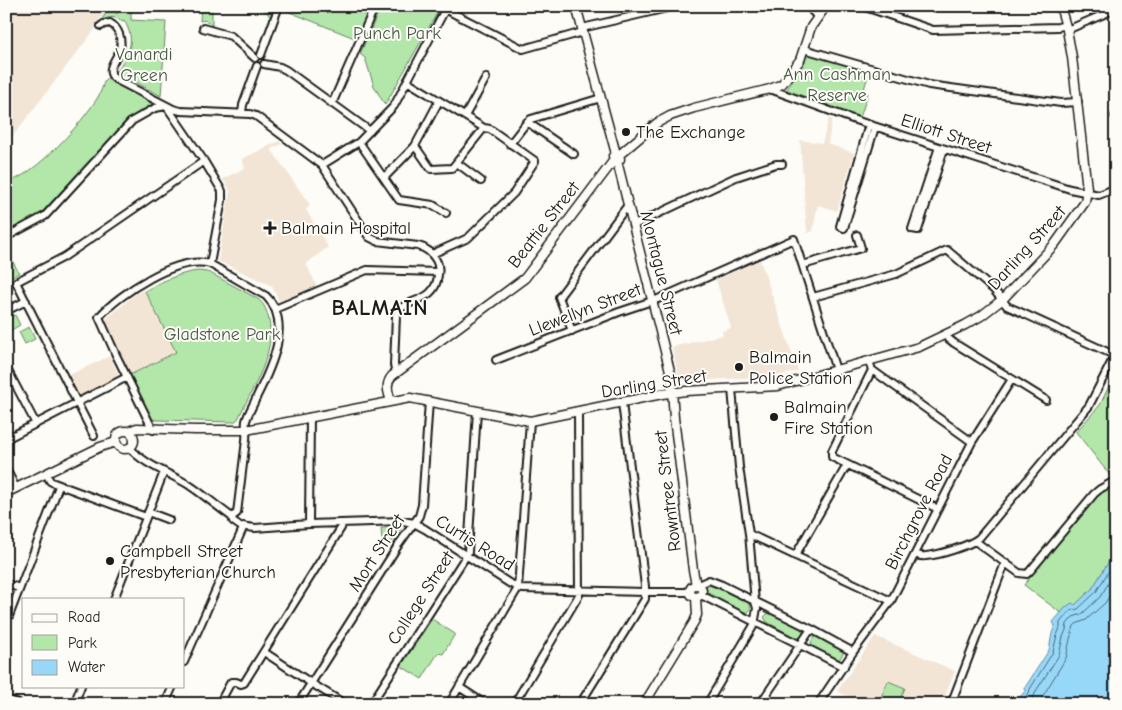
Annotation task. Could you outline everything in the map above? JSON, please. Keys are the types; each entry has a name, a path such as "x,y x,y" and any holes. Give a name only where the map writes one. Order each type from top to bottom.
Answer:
{"street":[{"path":"279,6 254,63 280,67 370,131"},
{"path":"332,104 375,6"},
{"name":"Montague Street","path":"576,6 634,225 671,375 673,393"},
{"path":"322,165 359,142 394,106 446,7 523,49 582,30 676,6"},
{"path":"809,6 818,17"},
{"name":"Beattie Street","path":"396,372 525,278 617,158 657,124 670,116 770,89 784,81 800,60 811,27 826,6"},
{"path":"862,6 933,30 1066,28 1116,10"},
{"path":"1060,6 1066,28 1078,102 1088,193"},
{"path":"101,26 110,23 114,25 119,33 120,49 111,68 112,76 115,79 173,109 181,111 242,113 256,116 322,165 369,237 377,242 423,247 432,254 438,264 437,283 434,289 423,298 403,307 397,313 394,365 396,372 387,383 391,401"},
{"path":"203,28 231,36 265,59 260,65 243,105 242,113"},
{"path":"804,48 929,85 1061,104 1078,102"},
{"path":"465,116 486,78"},
{"path":"407,81 484,128 490,129 535,160 514,193 468,238 432,254"},
{"name":"Elliott Street","path":"770,89 872,126 1070,189 1098,195 1116,188"},
{"path":"510,144 527,122 535,117 601,98"},
{"path":"384,178 414,146 439,101"},
{"path":"166,106 222,191 221,208 210,264"},
{"path":"6,237 45,216 132,121 155,108 166,106"},
{"path":"527,122 574,154"},
{"path":"849,202 872,126"},
{"path":"454,166 484,128"},
{"path":"359,142 399,200 433,205 446,213"},
{"path":"414,146 431,169 454,166 481,181"},
{"path":"924,202 942,148"},
{"path":"94,436 16,282 64,257 204,161"},
{"path":"634,225 736,177 776,164 782,164"},
{"name":"Darling Street","path":"129,431 136,428 153,430 246,430 410,398 530,421 686,391 778,386 918,347 981,316 1003,299 1052,248 1078,214 1088,193"},
{"path":"572,331 559,298 628,205"},
{"path":"836,370 803,265 861,248 857,235"},
{"name":"Llewellyn Street","path":"496,360 652,301 794,239 803,265"},
{"path":"813,297 896,274 947,250 1003,299 1007,306 1115,354 1089,406 982,534 975,541 960,547 928,556 915,554"},
{"path":"153,430 99,316 134,287 160,273 184,264 199,262 210,264 266,296 275,309 278,326 278,346 268,375 247,418 247,438 237,513 232,518"},
{"path":"275,309 367,270 438,272"},
{"path":"6,311 26,301"},
{"path":"944,335 1046,400"},
{"path":"869,361 872,370 832,451 832,457 938,509"},
{"path":"6,367 36,424"},
{"name":"Birchgrove Road","path":"818,704 890,601 972,442 872,370"},
{"path":"6,439 127,377"},
{"path":"972,442 1012,379"},
{"path":"707,704 754,625 757,608 739,467 732,389"},
{"name":"Rowntree Street","path":"673,393 674,418 692,570 697,585"},
{"name":"Mort Street","path":"298,704 419,516 422,505 429,401"},
{"path":"580,704 645,599 622,402"},
{"name":"College Street","path":"371,704 468,552 478,411"},
{"path":"514,704 578,599 580,590 578,412"},
{"path":"309,524 310,417"},
{"path":"449,704 518,588 530,421"},
{"path":"123,430 129,431 134,435 134,444 130,448 123,449 117,445 116,436 123,430"},
{"name":"Darling Street","path":"135,438 142,433 153,430"},
{"path":"6,493 100,447 116,442"},
{"path":"130,448 138,456 189,485 232,518 233,521 240,526 244,526 185,660"},
{"path":"795,556 847,465"},
{"path":"6,469 16,488"},
{"path":"114,598 164,472"},
{"path":"46,473 50,481 59,486 147,515 169,520"},
{"path":"975,541 1019,573 1024,574 1030,571 1094,494 1116,480"},
{"path":"6,624 59,486"},
{"name":"Curtis Road","path":"244,526 254,528 403,521 414,523 518,588 696,595"},
{"path":"219,704 229,684 233,682 241,684 244,682 342,524"},
{"path":"749,534 890,601"},
{"path":"951,704 1005,563"},
{"path":"644,704 697,615 696,595 691,587 709,580 811,629 853,652"},
{"path":"6,584 20,588"},
{"path":"696,595 844,667"},
{"path":"760,704 811,629"},
{"path":"264,652 345,704"},
{"path":"459,687 484,704"},
{"path":"74,704 80,688"},
{"path":"165,704 172,688"},
{"path":"6,699 19,704"}],"shaded area":[{"path":"6,6 110,7 6,145"},
{"path":"829,118 832,119 828,144 854,153 837,211 819,205 813,231 807,233 800,140 822,143"},
{"name":"Balmain Hospital","path":"279,141 282,144 271,149 310,205 306,210 328,247 306,264 317,286 279,301 272,286 218,261 230,191 223,179 245,168 242,159"},
{"path":"760,260 798,371 778,376 690,381 681,378 678,374 672,347 723,335 722,331 731,328 716,280"},
{"path":"144,289 177,353 130,375 105,320"},
{"path":"110,356 120,378 81,398 69,375"},
{"path":"875,636 955,671 942,704 861,704 837,691"}],"green space":[{"name":"Vanardi Green","path":"124,6 131,6 131,20 166,22 161,96 117,72 130,47 128,28 124,20 113,17 107,18 99,24 110,7 117,14"},
{"path":"201,6 212,6 212,26 207,21 200,21"},
{"path":"253,6 275,6 271,18 266,11"},
{"path":"283,6 342,6 368,16 357,39 282,9"},
{"name":"Punch Park","path":"381,6 441,6 385,105 374,86 365,58 360,54"},
{"name":"Ann Cashman Reserve","path":"809,53 870,70 863,92 868,93 860,118 786,91"},
{"path":"105,79 111,79 152,104 130,118 40,214 6,233 6,183 31,170 70,134 91,108 99,95"},
{"path":"6,249 19,273 8,279 6,274"},
{"name":"Gladstone Park","path":"198,271 212,274 258,299 268,316 270,343 267,356 238,419 234,422 152,419 130,375 176,352 145,291 171,278"},
{"path":"15,315 20,325 6,333 6,319"},
{"path":"29,327 35,339 25,344 19,332"},
{"path":"1116,371 1116,483 1076,432 1100,405"},
{"path":"1116,483 1116,550 1092,589 1075,605 1066,607 1061,613 1024,585 1089,504"},
{"path":"402,527 389,546 382,541 381,528"},
{"path":"710,585 749,603 750,610 744,613 705,595 704,590"},
{"path":"768,613 801,628 802,635 796,638 767,622 764,617"},
{"path":"432,619 455,634 443,654 438,653 422,679 401,666"},
{"path":"814,637 818,637 845,650 839,660 812,646 811,642"},
{"path":"888,681 905,688 898,704 878,704"}],"water":[{"path":"1116,550 1116,704 1014,704 1026,690 1024,689 1049,650 1055,626 1053,622 1066,607 1072,603 1075,605 1092,589"}],"place":[{"name":"The Exchange","path":"626,132"},
{"name":"Balmain Hospital","path":"270,228"},
{"name":"Balmain Police Station","path":"739,367"},
{"name":"Balmain Fire Station","path":"774,417"},
{"name":"Campbell Street Presbyterian Church","path":"110,561"}],"district":[{"name":"BALMAIN","path":"380,308"}]}
